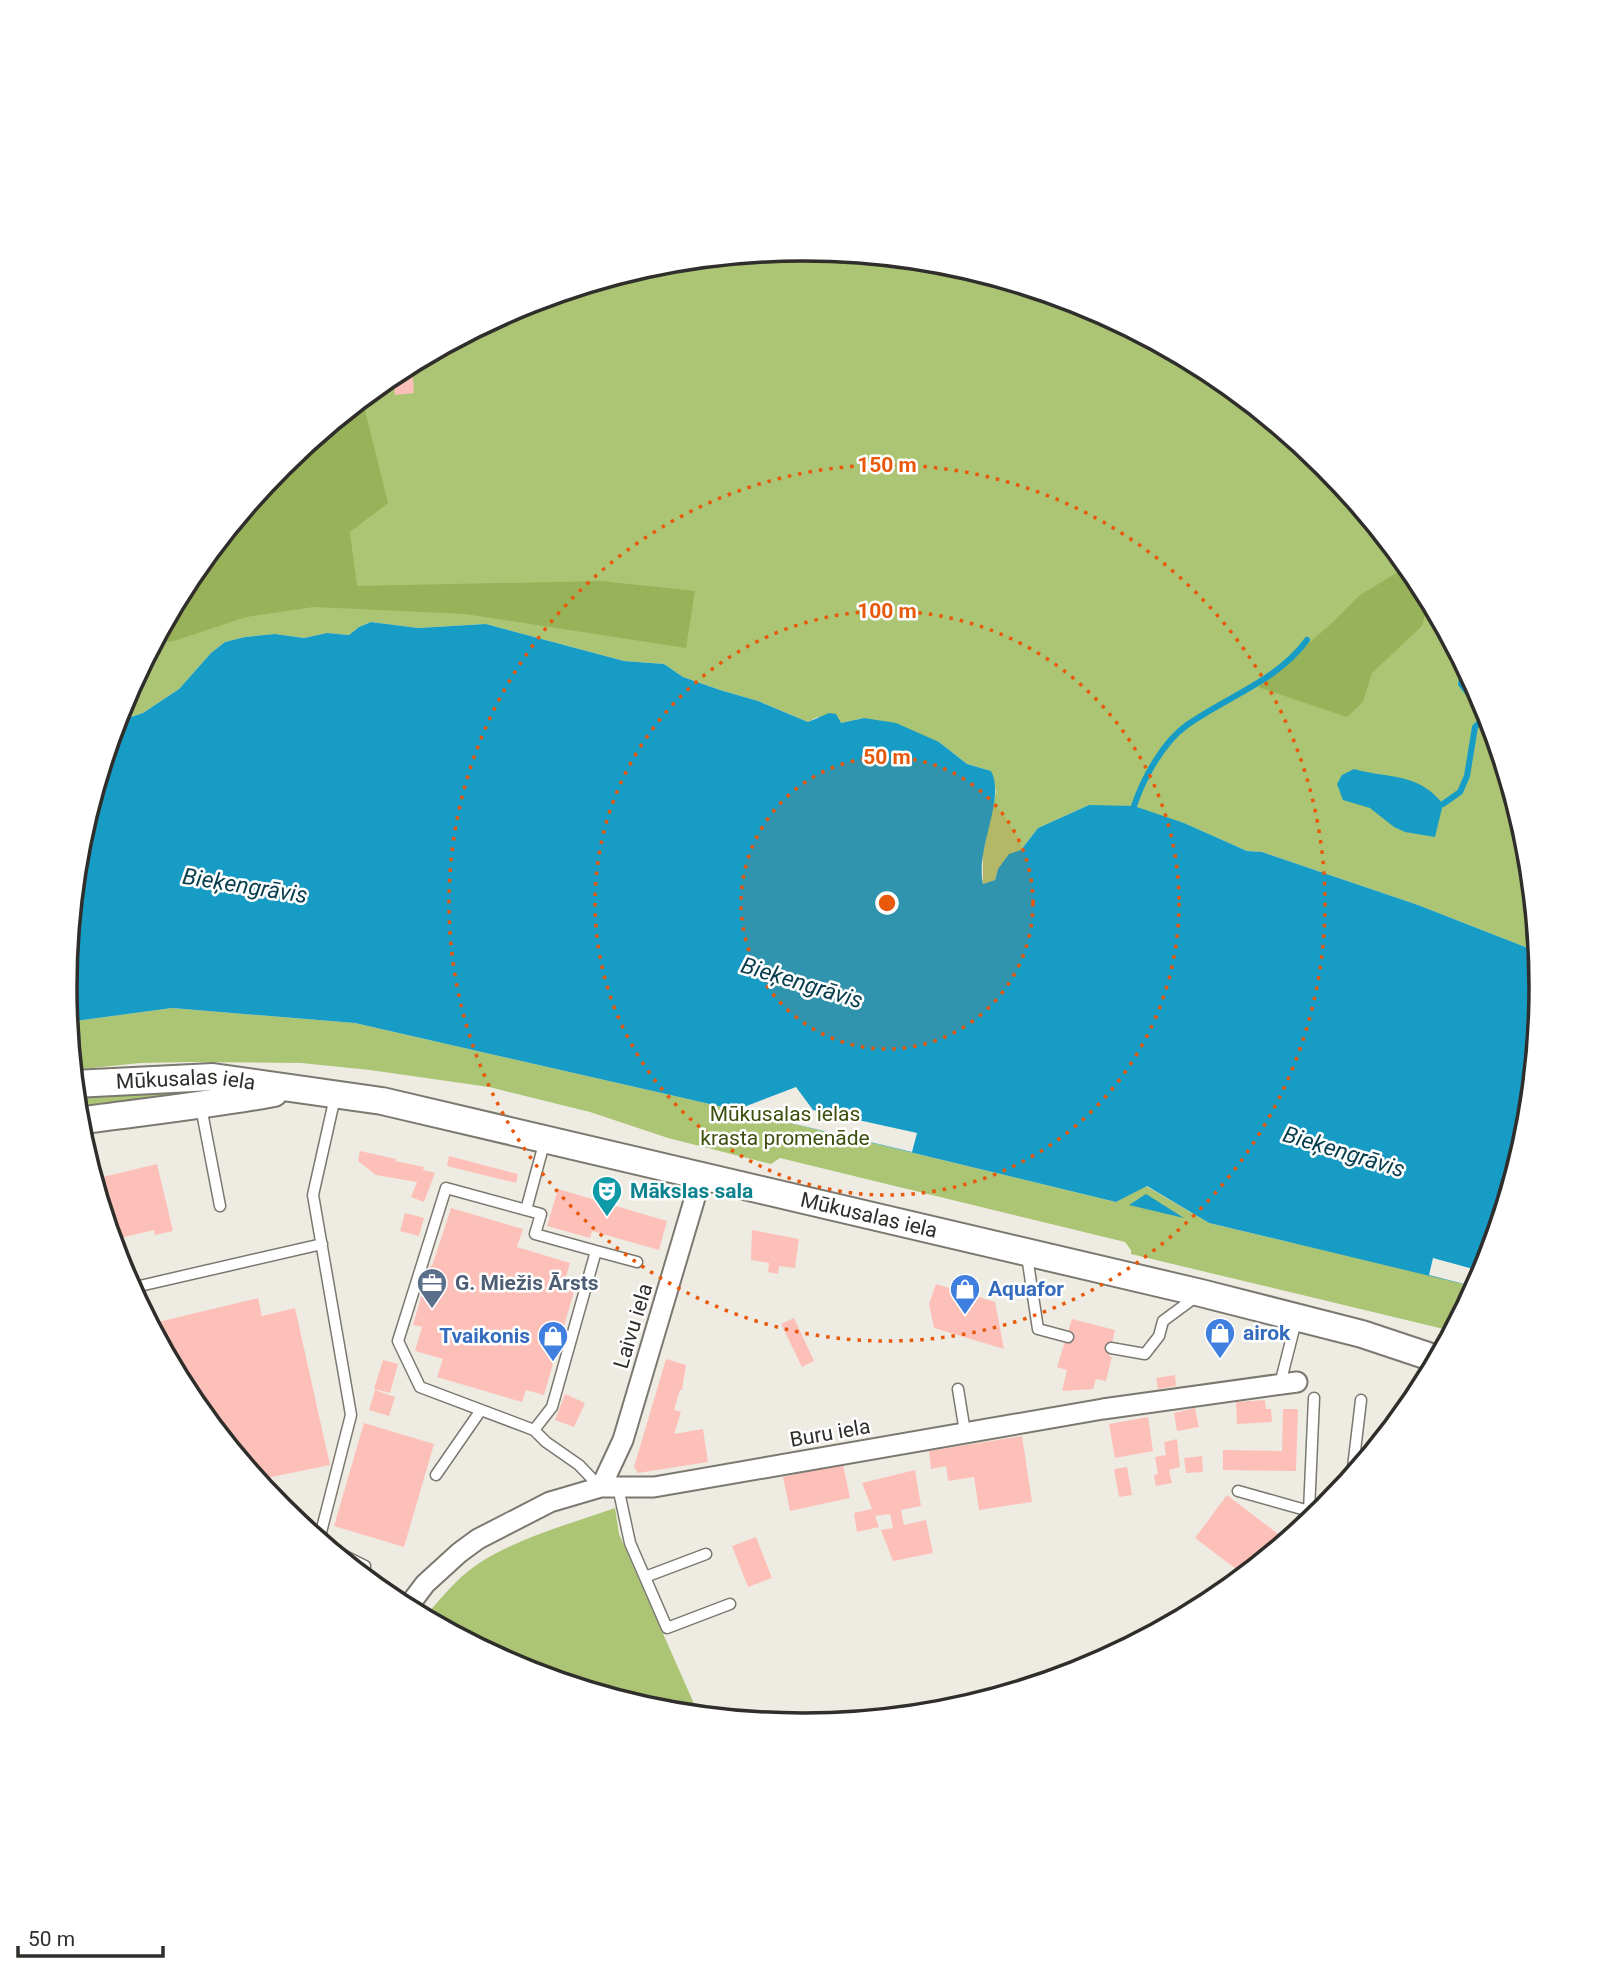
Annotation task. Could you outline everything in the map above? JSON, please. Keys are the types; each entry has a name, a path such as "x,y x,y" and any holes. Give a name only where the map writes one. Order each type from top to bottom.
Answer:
{"main road":[{"name":"Mūkusalas iela","path":"83,1084 213,1077 382,1101 1201,1293 1362,1334 1428,1356"},
{"name":"Mūkusalas iela","path":"89,1120 296,1089"}],"street":[{"name":"Laivu iela","path":"609,1487 702,1174"},
{"name":"Buru iela","path":"414,1600 439,1570 478,1539 550,1503 609,1487 654,1486 1103,1409 1289,1383"}],"lane":[{"path":"321,1531 351,1415 313,1195 336,1093"},
{"path":"201,1105 220,1206"},
{"path":"526,1210 545,1138"},
{"path":"637,1262 535,1234 541,1214 446,1188 398,1341 420,1387 534,1430 546,1442 609,1487 667,1628 730,1604"},
{"path":"142,1286 322,1244"},
{"path":"534,1430 552,1407 596,1251"},
{"path":"1027,1252 1038,1329 1068,1337"},
{"path":"1111,1348 1146,1354 1159,1336 1163,1321 1201,1293"},
{"path":"1289,1383 1297,1317"},
{"path":"958,1389 965,1432"},
{"path":"1308,1508 1314,1398"},
{"path":"1354,1460 1361,1400"},
{"path":"436,1475 481,1410"},
{"path":"1238,1491 1305,1510"},
{"path":"645,1577 706,1554"}],"green space":[{"path":"803,261 898,267 991,286 1036,300 1081,316 1166,358 1206,383 1282,441 1349,508 1407,584 1432,624 1474,709 1504,799 1515,845 1523,892 1527,948 1418,905 1262,852 1247,851 1184,823 1089,805 1038,828 1021,850 998,869 995,880 983,884 983,854 996,791 991,771 967,764 939,742 864,718 841,723 817,717 808,722 758,701 683,677 664,664 624,661 486,624 418,628 371,622 349,635 327,633 304,638 275,634 225,642 211,653 179,689 143,713 131,717 132,709 174,624 199,584 257,508 324,441 400,383 440,358 525,316 615,286 661,275 708,267"},
{"path":"365,408 388,503 350,532 357,586 601,581 695,591 686,648 465,614 314,607 246,617 171,642 165,641 199,584 257,508 324,441"},
{"path":"1398,572 1425,613 1422,626 1372,673 1363,702 1347,717 1258,687 1331,624 1360,595"},
{"name":"Mūkusalas ielas krasta promenāde","path":"172,1008 355,1023 736,1110 1116,1202 1146,1186 1209,1223 1429,1275 1470,1273 1443,1329 1131,1254 1125,1242 780,1158 771,1164 668,1138 590,1112 489,1087 301,1063 140,1063 82,1069 78,1021"},
{"path":"176,1089 177,1096 88,1109 85,1095"},
{"path":"615,1508 619,1534 694,1705 615,1688 525,1658 430,1610 451,1587 478,1564 510,1546"}],"water":[{"name":"Bieķengrāvis","path":"371,622 418,628 486,624 624,661 664,664 683,677 758,701 808,722 829,713 836,714 841,723 864,718 896,723 939,742 967,764 991,771 995,782 995,795 983,856 983,884 995,880 998,869 1009,854 1021,850 1038,828 1089,805 1134,806 1184,823 1247,851 1262,852 1418,905 1527,948 1527,1034 1515,1129 1490,1220 1465,1284 1209,1223 1147,1186 1116,1202 736,1110 355,1023 172,1008 78,1021 77,987 83,892 102,799 129,717 143,713 179,689 211,653 225,642 275,634 304,638 327,633 349,635"},
{"path":"1459,677 1468,695 1465,694 1458,685"},
{"path":"1354,769 1402,778 1423,786 1433,794 1443,804 1435,837 1405,832 1370,808 1343,800 1337,784 1342,775"},
{"path":"1146,1194 1184,1218 1129,1205"}],"pier":[{"path":"796,1087 813,1110 917,1133 912,1152 736,1110"},
{"path":"1433,1258 1472,1269 1465,1284 1429,1275"}],"building":[{"path":"413,375 414,393 395,395 394,387"},
{"path":"360,1151 424,1167 423,1170 435,1173 424,1202 411,1197 417,1182 376,1175 358,1161"},
{"path":"449,1156 518,1174 516,1183 447,1166"},
{"path":"157,1164 173,1231 155,1235 154,1230 122,1238 103,1177"},
{"path":"558,1189 667,1221 659,1250 592,1231 590,1238 547,1226"},
{"path":"451,1208 523,1229 517,1247 570,1263 566,1277 577,1281 544,1395 526,1390 522,1402 437,1377 443,1359 415,1351 422,1327 413,1325"},
{"path":"405,1213 424,1218 419,1236 400,1231"},
{"path":"752,1230 799,1239 795,1268 779,1266 778,1274 768,1272 769,1263 751,1260"},
{"name":"Aquafor","path":"936,1284 995,1302 1004,1349 934,1328 929,1304"},
{"path":"258,1298 262,1316 295,1308 330,1465 268,1478 227,1429 199,1390 159,1322"},
{"path":"794,1318 814,1361 802,1367 781,1324"},
{"path":"1072,1319 1115,1330 1106,1381 1096,1379 1093,1389 1062,1391 1067,1370 1057,1367"},
{"path":"666,1359 686,1365 682,1390 674,1410 681,1412 674,1434 703,1429 708,1462 638,1473 634,1467"},
{"path":"383,1360 398,1364 390,1393 374,1389"},
{"path":"1175,1375 1176,1386 1158,1389 1156,1378"},
{"path":"375,1390 395,1397 389,1416 369,1410"},
{"path":"565,1394 585,1403 574,1427 555,1420"},
{"path":"1265,1400 1266,1409 1271,1409 1272,1422 1237,1424 1236,1402"},
{"path":"1195,1408 1199,1427 1177,1431 1174,1413"},
{"path":"1283,1409 1298,1409 1296,1471 1223,1470 1223,1450 1282,1451"},
{"path":"1148,1417 1153,1451 1115,1458 1109,1424"},
{"path":"364,1423 434,1444 404,1547 334,1526"},
{"path":"1022,1436 1032,1502 979,1510 974,1477 948,1481 946,1466 931,1469 929,1451"},
{"path":"1177,1439 1180,1467 1169,1470 1172,1483 1156,1486 1154,1475 1158,1474 1155,1457 1166,1455 1164,1442"},
{"path":"1202,1456 1203,1472 1186,1473 1184,1458"},
{"path":"843,1464 850,1498 790,1511 783,1477"},
{"path":"1127,1467 1132,1495 1119,1497 1114,1469"},
{"path":"915,1470 921,1506 901,1510 904,1525 926,1520 933,1553 893,1561 881,1530 893,1528 890,1514 875,1516 879,1527 857,1532 854,1513 872,1509 862,1483"},
{"path":"1227,1495 1279,1535 1236,1569 1195,1538"},
{"path":"756,1537 772,1578 748,1587 732,1546"}],"waterway":[{"path":"1134,806 1155,762 1178,732 1267,677 1295,654 1307,640"},
{"path":"1443,804 1460,792 1467,776 1475,727 1479,723"}],"place":[{"name":"Mākslas sala","path":"607,1218"},
{"name":"G. Miežis Ārsts","path":"432,1310"},
{"name":"Aquafor","path":"965,1316"},
{"name":"airok","path":"1220,1360"},
{"name":"Tvaikonis","path":"553,1363"}]}
